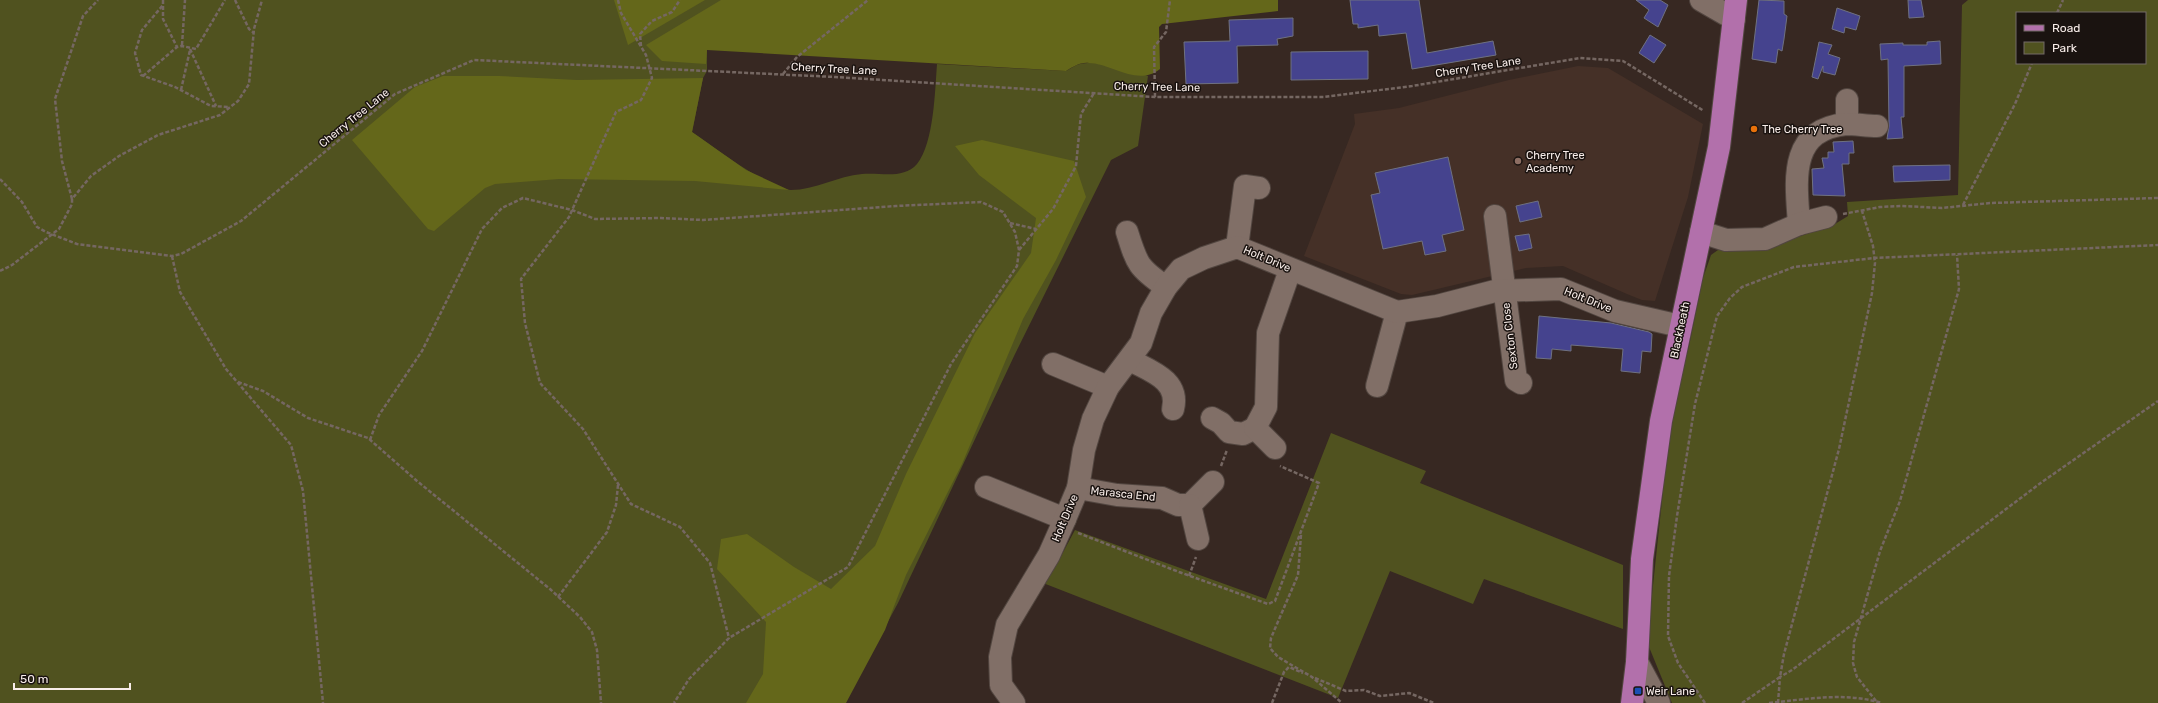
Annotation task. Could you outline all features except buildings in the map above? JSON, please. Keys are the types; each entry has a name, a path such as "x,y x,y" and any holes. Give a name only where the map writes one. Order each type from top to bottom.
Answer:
{"main road":[{"name":"Blackheath","path":"1632,703 1637,662 1642,559 1661,421 1719,147 1735,9"}],"street":[{"path":"1701,0 1735,9"},
{"path":"1847,100 1848,124"},
{"path":"1800,224 1796,173 1800,156 1818,133 1836,126 1848,124 1877,126"},
{"path":"1237,247 1245,186 1259,188"},
{"name":"Sexton Close","path":"1496,216 1514,380"},
{"path":"1701,232 1726,240 1765,239 1800,224 1826,217"},
{"path":"1127,232 1133,252 1145,273 1166,287"},
{"name":"Holt Drive","path":"1014,703 1001,685 1000,657 1007,625 1049,555 1078,488 1084,450 1093,419 1108,387 1130,360 1141,343 1151,313 1166,287 1181,269 1204,258 1237,247 1290,270 1397,312 1436,306 1495,291 1561,289 1615,311 1680,326"},
{"path":"1212,418 1221,423 1229,432 1243,434 1255,428 1266,407 1268,333 1290,270"},
{"path":"1377,386 1380,364 1397,312"},
{"path":"1130,360 1165,380 1173,390 1176,400 1173,409"},
{"path":"1053,364 1108,387"},
{"path":"1255,428 1275,448"},
{"path":"1198,540 1190,505 1213,482"},
{"path":"986,487 1032,506 1063,522"},
{"name":"Marasca End","path":"1078,488 1117,495 1162,498 1178,505 1190,505"},
{"path":"1637,662 1659,703"}],"path":[{"path":"0,271 12,265 59,229 72,204 62,161 55,99 83,16 98,0"},
{"path":"164,0 163,19 177,47"},
{"path":"182,46 185,0"},
{"path":"143,76 177,47 182,46 190,49 196,49 225,0"},
{"path":"235,0 249,29 254,33"},
{"path":"72,199 91,176 119,156 158,135 220,115 238,101 249,84 254,33 262,0"},
{"path":"618,0 621,13 646,55 652,78 641,100 616,112 569,217 522,279 525,324 540,383 582,429 631,504 680,527 710,564 729,638"},
{"path":"640,46 640,34 652,21 672,12 680,0"},
{"path":"783,74 797,57 868,0"},
{"path":"1155,97 1154,47 1166,32 1170,0"},
{"path":"2057,12 2063,0"},
{"path":"143,76 135,53 142,30 163,5"},
{"path":"181,90 190,49"},
{"path":"190,49 216,106"},
{"name":"Cherry Tree Lane","path":"0,179 22,202 37,227 77,244 172,256 181,254 241,221 395,94 474,60 783,74 1155,97 1324,97 1412,86 1580,58 1623,61 1722,121"},
{"path":"1962,206 2015,104 2032,64"},
{"path":"143,76 181,90 211,106 230,107"},
{"path":"1019,250 1052,209 1076,166 1081,114 1094,93"},
{"path":"370,440 379,415 422,351 482,229 502,208 523,198 572,210 595,219 661,218 703,220 896,206 981,202 1003,212 1016,232 1019,250 1017,266 951,364 848,567 729,638 689,679 674,703"},
{"path":"1826,217 1902,206 1942,208 2158,198"},
{"path":"1778,702 1784,654 1839,449 1872,293 1874,258 1862,211"},
{"path":"1010,223 1036,229"},
{"path":"1705,703 1686,677 1678,663 1668,636 1667,609 1677,516 1695,404 1717,316 1730,298 1742,287 1794,267 1874,258 2158,245"},
{"path":"1876,701 1857,677 1852,663 1854,642 1880,551 1900,501 1959,289 1957,255"},
{"path":"172,256 180,292 226,369 291,445 301,483 323,703"},
{"path":"238,382 263,391 308,418 370,440 417,481 580,616 592,632 597,650 601,703"},
{"path":"1742,703 1792,670 2042,482 2158,401"},
{"path":"1213,482 1227,452 1229,432"},
{"path":"1063,522 1172,570 1268,604 1275,601 1319,483 1285,470 1279,466 1270,451 1275,448"},
{"path":"558,597 607,532 616,505 618,485"},
{"path":"1301,531 1298,575 1271,638 1270,648 1278,657 1312,677 1342,703"},
{"path":"1272,703 1284,672 1289,667 1346,691 1364,690 1380,696 1409,693 1434,703"},
{"path":"1769,703 1840,695 1860,697 1882,703"}],"shaded area":[{"path":"614,0 705,0 628,45"},
{"path":"721,0 1278,0 1278,11 1162,24 1159,27 1160,69 1143,76 1125,73 1098,64 1089,63 1074,66 1066,71 707,50 706,64 662,61 646,45"},
{"name":"Cherry Tree Academy","path":"1578,66 1608,68 1703,124 1688,197 1655,301 1642,300 1563,266 1526,268 1412,295 1401,294 1304,256 1355,124 1354,114 1399,108 1509,80"},
{"path":"443,76 499,76 577,80 703,78 692,132 746,170 789,190 695,181 559,179 495,184 485,188 434,231 428,229 352,140 415,87"},
{"path":"982,140 1074,161 1086,197 1056,260 1023,319 962,464 906,575 885,630 846,703 746,703 763,674 766,622 717,569 721,539 747,534 794,567 831,589 875,546 906,474 975,333 1031,253 1036,218 979,175 955,146"}],"green space":[{"path":"0,0 851,0 707,50 707,71 703,78 692,132 755,175 781,188 791,190 809,188 853,175 898,174 911,169 917,164 923,155 927,143 933,116 937,64 1066,71 1080,64 1096,63 1123,68 1148,76 1138,146 1111,160 1015,354 898,603 844,703 0,703"},
{"path":"1968,0 2158,0 2158,703 1672,703 1647,642 1670,425 1689,346 1703,278 1711,255 1718,250 1795,238 1835,224 1848,216 1847,202 1958,195 1962,5"},
{"path":"1331,433 1426,471 1420,483 1623,565 1623,629 1484,579 1473,604 1390,571 1338,698 1043,583 1061,556 1075,530 1266,599"}],"place":[{"name":"The Cherry Tree","path":"1754,129"},
{"name":"Cherry Tree Academy","path":"1518,161"},
{"name":"Weir Lane","path":"1638,691"}]}
